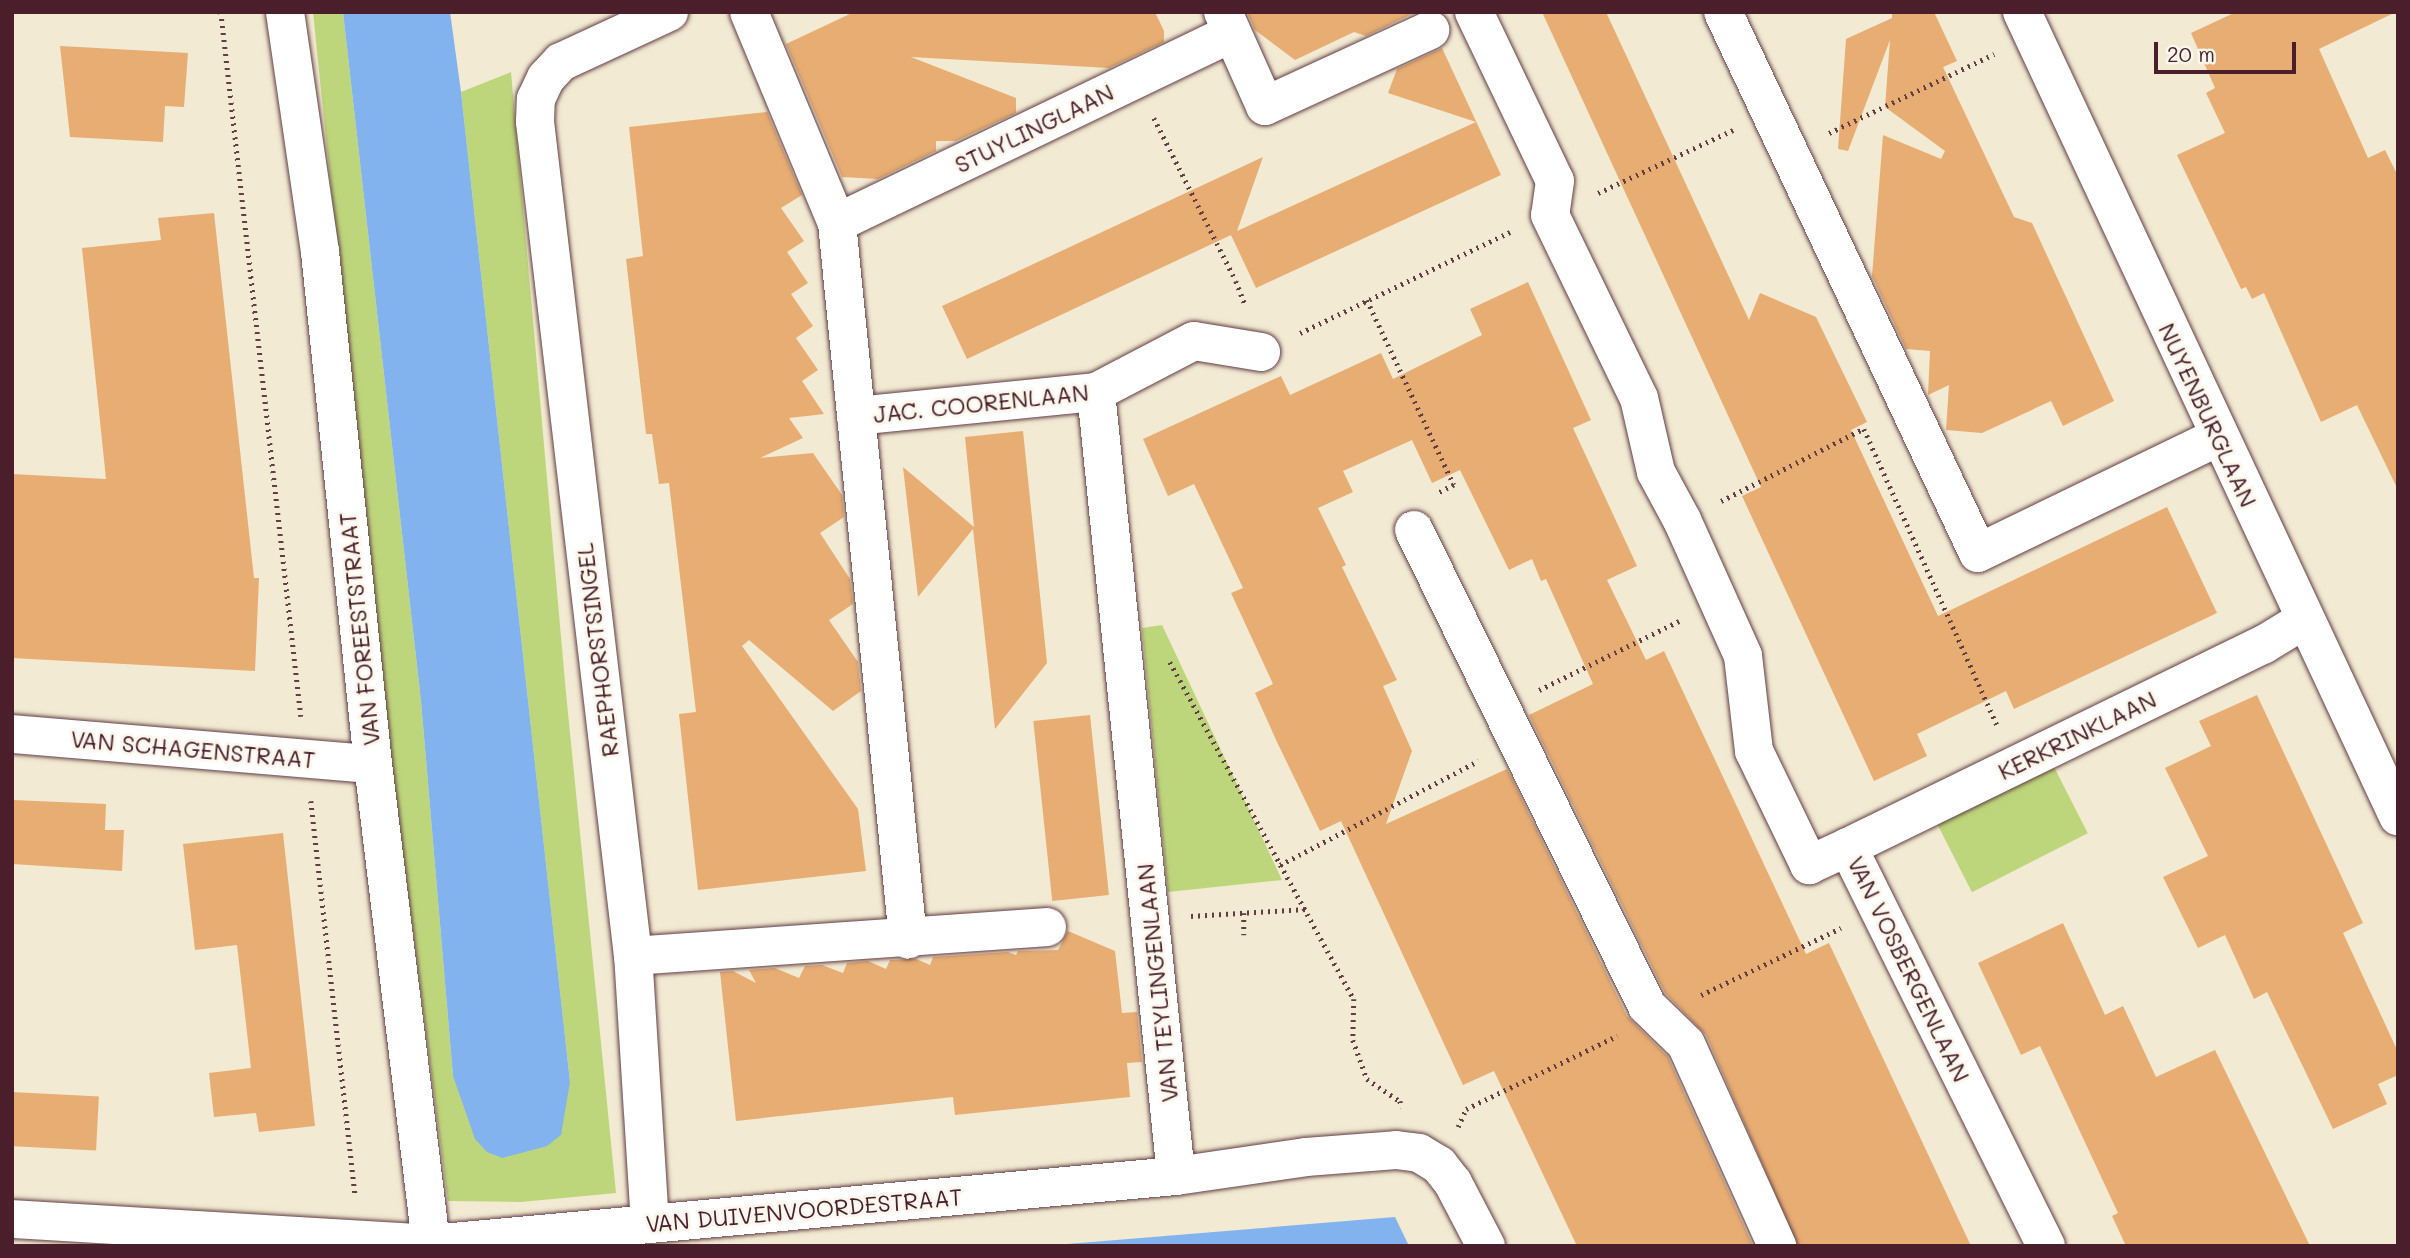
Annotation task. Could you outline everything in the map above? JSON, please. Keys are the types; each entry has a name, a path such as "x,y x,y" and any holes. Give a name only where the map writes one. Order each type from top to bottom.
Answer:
{"street":[{"name":"VAN FOREESTSTRAAT","path":"285,12 320,252 373,764 431,1245"},
{"name":"RAEPHORSTSINGEL","path":"650,1224 633,956 535,121 536,99 546,78 571,57 669,12"},
{"path":"749,12 837,223 908,939"},
{"path":"1474,12 1555,181 1549,215"},
{"path":"1723,12 1978,553 2218,436"},
{"path":"1228,23 1265,106 1430,30"},
{"name":"STUYLINGLAAN","path":"837,223 1135,79 1228,23"},
{"name":"NUYENBURGLAAN","path":"2027,23 2398,816"},
{"name":"VAN VOSBERGENLAAN","path":"1549,215 1639,398 1656,472 1682,520 1743,656 1754,751 1809,865 1848,847 2046,1246"},
{"name":"JAC. COORENLAAN","path":"856,416 1096,392 1194,341 1261,352"},
{"name":"VAN TEYLINGENLAAN","path":"1096,392 1176,1176"},
{"path":"1414,530 1647,1006 1686,1044 1777,1246"},
{"name":"KERKRINKLAAN","path":"1848,847 2263,645 2304,620"},
{"name":"VAN SCHAGENSTRAAT","path":"12,734 373,764"},
{"path":"633,956 908,939 1047,927"},
{"path":"1176,1176 1306,1157 1396,1150 1413,1153 1438,1166 1454,1183 1486,1246"},
{"name":"VAN DUIVENVOORDESTRAAT","path":"12,1219 431,1245 1176,1176"}],"path":[{"path":"221,12 360,1240"},
{"path":"1788,152 1965,71 2027,23"},
{"path":"1135,79 1236,281 1261,352 1771,112"},
{"path":"1367,300 1454,485 1411,508 1414,530"},
{"path":"1682,520 1908,408"},
{"path":"1864,429 2016,765"},
{"path":"1280,865 1719,601"},
{"path":"1169,660 1354,999 1353,1040 1367,1079 1400,1101 1413,1153"},
{"path":"1151,919 1306,909"},
{"path":"1244,913 1244,935"}],"green space":[{"path":"313,12 343,12 421,701 453,1076 570,1082 461,92 511,72 566,693 616,1193 521,1202 448,1201 386,723"},
{"path":"1162,625 1282,880 1168,892 1142,628"},
{"path":"2051,761 2088,833 1972,892 1935,820"}],"water":[{"path":"343,12 450,12 570,1082 561,1135 547,1146 502,1158 487,1152 475,1139 453,1076 421,701"},
{"path":"1395,1217 1409,1246 1043,1246"}],"building":[{"path":"854,12 1155,12 1164,31 1164,42 1109,68 911,57 1016,98 1016,113 956,141 936,141 936,151 878,179 842,177 786,44"},
{"path":"1247,12 1416,12 1366,36 1354,32 1295,60 1255,30"},
{"path":"1542,12 1606,12 1749,320 1760,293 1816,317 1867,422 1851,430 1938,616 2167,507 2217,613 2014,709 2006,691 1917,734 1927,756 1874,781 1742,496 1761,487"},
{"path":"1892,12 1934,12 1957,61 1943,67 2014,217 2032,223 2114,401 2063,426 2051,401 1982,433 1946,430 1949,385 1928,395 1930,351 1906,349 1872,276 1883,135 1941,159 1945,151 1885,107 1890,40 1848,151 1838,149 1846,39 1892,18"},
{"path":"2236,12 2396,12 2319,49 2368,158 2385,150 2398,176 2398,490 2357,405 2321,422 2264,293 2252,299 2246,287 2241,289 2177,155 2225,133 2206,93 2215,88 2191,33"},
{"path":"60,46 188,53 184,107 165,106 163,142 70,137"},
{"path":"1442,48 1501,175 1256,288 1231,235 967,359 942,306 1263,157 1237,231 1476,122 1388,93 1397,69"},
{"path":"767,112 802,195 781,208 804,241 787,252 808,283 791,294 813,326 796,338 818,370 802,381 824,414 789,418 803,438 760,458 813,453 842,495 844,517 820,533 850,579 853,604 829,620 858,662 861,691 833,711 749,640 742,646 858,809 866,871 698,890 679,714 696,712 669,483 659,484 652,434 646,434 626,259 643,256 629,127"},
{"path":"214,213 254,578 259,578 255,671 12,658 12,474 106,479 82,248 161,240 158,218"},
{"path":"1528,282 1591,420 1573,428 1637,566 1607,580 1646,660 1664,651 1806,954 1829,943 1971,1246 1798,1246 1706,1035 1665,993 1529,715 1593,684 1546,579 1541,581 1532,559 1509,570 1460,470 1432,483 1412,440 1343,471 1353,492 1318,508 1346,565 1342,567 1397,680 1383,686 1412,751 1386,824 1507,769 1627,1016 1668,1057 1753,1246 1577,1246 1494,1071 1463,1085 1341,821 1320,831 1277,742 1255,693 1273,684 1231,593 1243,588 1194,484 1168,496 1143,439 1281,376 1290,395 1381,353 1393,379 1482,335 1470,309"},
{"path":"1023,431 1047,663 995,729 973,529 918,597 903,467 974,527 965,437"},
{"path":"2257,695 2363,923 2343,933 2398,1052 2398,1075 2378,1084 2387,1104 2333,1129 2267,992 2254,999 2225,935 2198,948 2163,877 2208,856 2165,768 2211,746 2199,721"},
{"path":"1090,715 1109,895 1052,901 1033,721"},
{"path":"12,800 106,804 105,830 124,830 122,871 12,864"},
{"path":"283,833 315,1126 259,1132 256,1113 214,1117 209,1073 251,1068 244,1006 237,945 195,950 183,844"},
{"path":"2063,923 2105,1015 2123,1006 2156,1077 2215,1050 2310,1246 2126,1246 2112,1216 2118,1213 2040,1046 2021,1055 1978,963"},
{"path":"1068,931 1115,951 1122,1013 1137,1012 1142,1062 1127,1063 1130,1097 955,1115 953,1097 736,1121 720,972 733,971 756,983 749,970 775,968 799,978 805,966 822,965 843,973 847,963 868,961 886,969 890,960 916,959 930,965 933,957 1008,952 1016,955 1018,951 1058,950"},
{"path":"12,1092 99,1097 96,1150 12,1146"}]}
